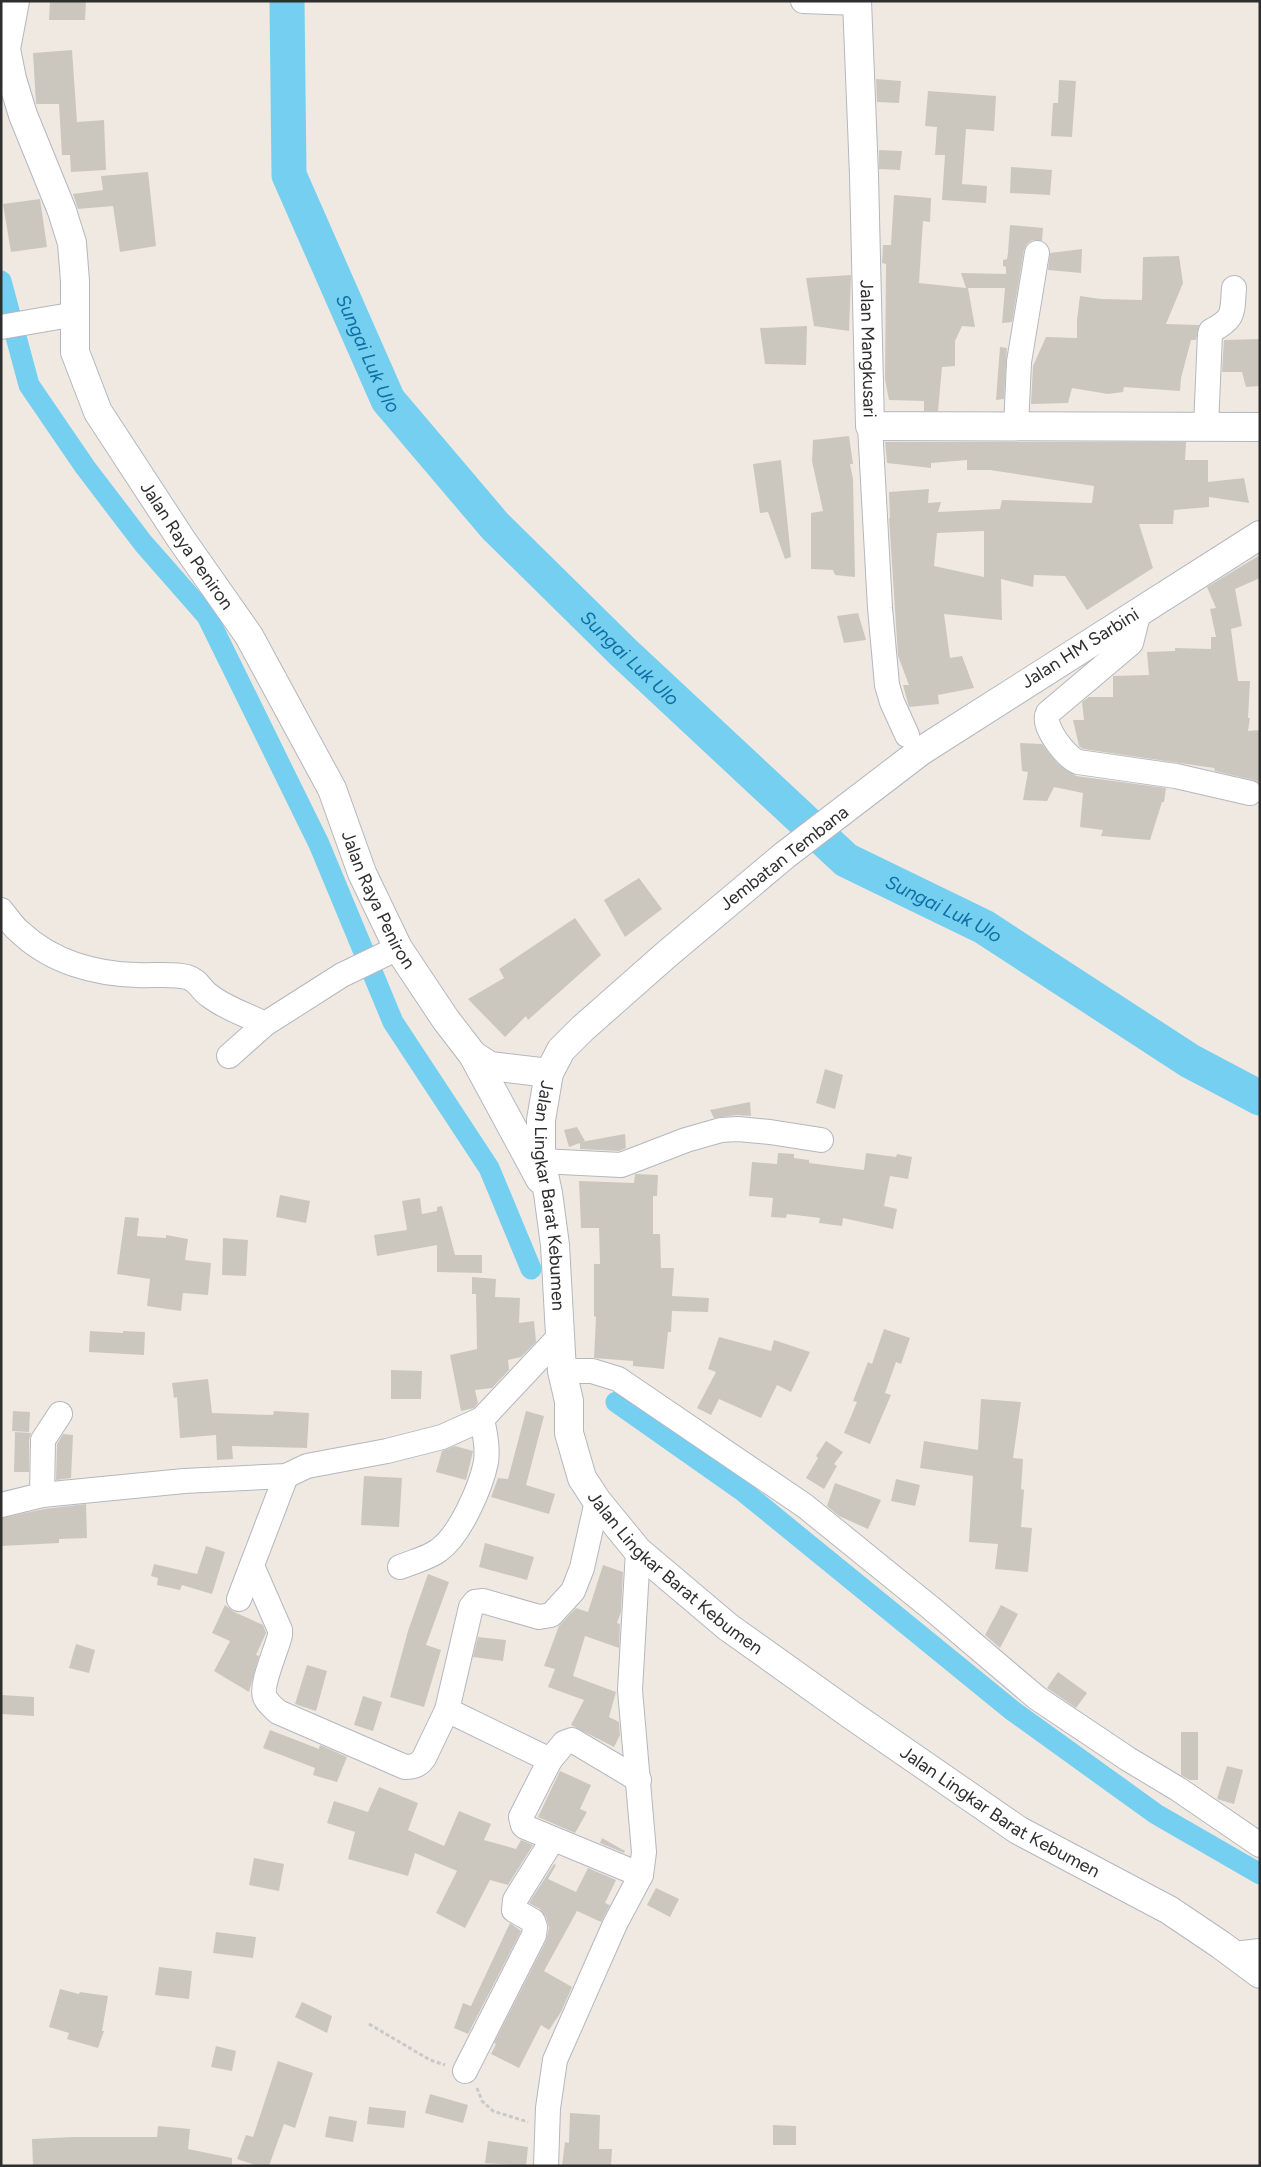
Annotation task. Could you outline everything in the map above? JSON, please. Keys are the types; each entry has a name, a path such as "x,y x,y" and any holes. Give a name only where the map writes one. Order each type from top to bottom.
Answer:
{"main road":[{"name":"Jalan Mangkusari","path":"857,2 865,193 870,426 1260,428"},
{"name":"Jalan Raya Peniron","path":"10,5 6,49 12,79 23,115 62,211 72,243 76,314 75,352 98,412 181,540 249,636 332,789 362,873 398,948 446,1020 473,1054 548,1193"},
{"name":"Jalan HM Sarbini","path":"904,764 969,718 1260,535"},
{"name":"Jembatan Tembana","path":"667,954 778,861 904,764"},
{"name":"Jalan Lingkar Barat Kebumen","path":"667,954 561,1050 549,1073 542,1120 541,1161 548,1193 559,1290 562,1371 568,1401 569,1433 582,1478 597,1501 638,1551 728,1627 1010,1824 1247,1953 1260,1974"},
{"name":"Jalan Raya Peniron","path":"473,1054 490,1066 549,1073"}],"street":[{"path":"803,1 857,2"},
{"path":"1016,427 1019,362 1037,253"},
{"path":"1206,427 1210,334 1211,331 1227,322 1230,316 1234,288"},
{"path":"10,326 76,314"},
{"path":"870,426 880,608 887,685 907,735"},
{"path":"1139,611 1131,643 1048,713 1046,721 1050,731 1069,756 1078,762 1176,776 1250,793"},
{"path":"1,910 20,932 38,947 56,958 90,970 136,975 173,975 187,978 200,984 208,996 264,1024"},
{"path":"229,1056 264,1024 342,974 398,948"},
{"path":"541,1161 621,1165 686,1140 721,1130 738,1129 770,1132 821,1140"},
{"path":"1,1505 42,1496 184,1481 286,1476 306,1466 387,1451 442,1437 482,1419 560,1336"},
{"path":"562,1371 605,1373 626,1384 805,1506 932,1608 1037,1698 1128,1759 1178,1789 1260,1845"},
{"path":"42,1496 43,1440 60,1414"},
{"path":"400,1567 438,1551 454,1535 468,1513 486,1462 482,1419"},
{"path":"239,1599 286,1476"},
{"path":"252,1566 280,1630 264,1692 268,1702 278,1712 405,1767 412,1767 420,1764 424,1758 447,1710 471,1608 475,1602 483,1601 539,1617 551,1615 573,1591 582,1568 597,1501"},
{"path":"546,2166 548,2108 554,2060 640,1875 644,1852 630,1690 638,1551"},
{"path":"447,1710 550,1760"},
{"path":"639,1780 572,1740 564,1743 550,1760 521,1818 525,1827 640,1875"},
{"path":"465,2071 534,1935 533,1921 514,1910 514,1905 515,1900 553,1839"}],"building":[{"path":"50,1 86,1 85,20 49,20"},
{"path":"72,50 77,122 104,120 106,170 71,172 70,155 62,155 59,104 36,104 33,53"},
{"path":"876,79 901,81 899,103 877,102"},
{"path":"1059,80 1076,81 1072,137 1051,136 1053,103 1058,103"},
{"path":"928,91 996,96 994,131 966,129 962,184 987,186 986,203 942,200 945,155 935,155 937,127 925,126"},
{"path":"879,150 902,151 900,170 879,169"},
{"path":"1011,167 1052,170 1050,195 1010,193"},
{"path":"148,172 156,246 120,252 113,206 78,209 73,194 103,190 101,176"},
{"path":"894,195 931,198 930,222 923,221 919,283 966,288 961,273 1006,274 1003,260 1007,259 1010,225 1043,228 1042,241 1032,240 1024,250 1012,322 1002,323 1005,288 968,288 975,327 962,326 955,341 955,366 942,367 938,411 924,411 924,401 889,400 885,380 886,264 882,263 883,245 891,245"},
{"path":"40,199 47,247 11,252 3,204"},
{"path":"1082,249 1081,273 1048,270 1050,253"},
{"path":"1179,256 1183,283 1166,324 1199,325 1196,340 1191,340 1181,378 1180,391 1124,387 1123,392 1108,394 1072,388 1068,403 1031,404 1033,366 1046,337 1077,338 1080,296 1101,299 1142,300 1143,257"},
{"path":"851,275 849,331 814,326 806,278"},
{"path":"807,326 806,365 765,364 760,328"},
{"path":"1260,339 1260,386 1246,387 1242,372 1222,372 1224,340"},
{"path":"1000,347 1007,348 1004,399 996,400"},
{"path":"849,436 853,464 850,464 853,479 855,577 835,575 833,570 811,569 811,513 823,511 812,461 813,440"},
{"path":"885,442 1186,442 1185,460 1208,460 1208,482 1244,478 1249,503 1209,497 1209,507 1174,510 1173,524 1139,524 1153,568 1087,610 1065,576 1034,575 1033,587 1001,579 1002,620 944,614 950,658 962,656 974,688 938,695 939,704 909,707 903,685 909,685 898,656 889,492 929,489 928,503 941,502 938,512 1000,509 1002,500 1092,503 1094,486 990,470 967,470 967,460 931,463 931,468 887,463","holes":["984,531 984,577 934,566 937,533"]},
{"path":"781,460 791,557 785,559 768,512 760,513 753,464"},
{"path":"1260,555 1260,578 1235,589 1242,626 1231,629 1238,681 1250,681 1248,731 1260,730 1260,783 1215,771 1214,768 1083,749 1079,746 1073,720 1084,720 1082,702 1089,697 1113,697 1113,676 1149,675 1147,652 1175,651 1175,648 1211,649 1211,637 1216,637 1210,609 1216,608 1207,587"},
{"path":"858,613 866,640 844,643 837,616"},
{"path":"1020,743 1042,744 1058,764 1076,776 1166,788 1164,802 1162,802 1150,840 1101,836 1103,830 1080,827 1083,793 1054,787 1047,801 1023,800 1028,772 1022,771"},
{"path":"639,878 662,909 625,937 604,900"},
{"path":"575,918 601,955 528,1020 526,1016 505,1037 468,999 504,978 499,969"},
{"path":"825,1069 843,1075 835,1109 816,1103"},
{"path":"750,1102 751,1116 737,1115 714,1118 710,1110"},
{"path":"577,1127 585,1141 581,1142 625,1134 626,1148 619,1151 580,1149 580,1143 569,1147 564,1130"},
{"path":"778,1153 794,1154 794,1158 809,1160 809,1163 864,1170 866,1153 896,1157 897,1154 912,1157 908,1179 890,1176 884,1206 897,1209 893,1229 843,1218 842,1226 819,1223 820,1218 787,1214 786,1218 771,1217 773,1198 749,1196 752,1162 777,1164"},
{"path":"635,1174 658,1175 657,1196 653,1196 653,1234 660,1234 661,1268 674,1268 672,1296 709,1298 708,1312 672,1311 671,1332 668,1332 664,1369 633,1366 633,1361 594,1358 596,1317 594,1316 594,1264 600,1264 599,1228 581,1228 579,1181 634,1183"},
{"path":"280,1195 310,1201 306,1223 276,1217"},
{"path":"420,1198 422,1214 437,1211 437,1207 442,1206 455,1255 482,1255 482,1273 437,1272 437,1245 377,1256 374,1235 407,1230 402,1201"},
{"path":"125,1217 139,1218 137,1236 166,1238 166,1235 188,1239 185,1260 211,1263 208,1295 183,1293 181,1311 147,1306 150,1279 117,1274"},
{"path":"223,1238 248,1240 246,1276 222,1275"},
{"path":"472,1277 496,1279 495,1297 520,1298 519,1323 534,1321 536,1342 521,1357 508,1360 509,1370 492,1388 475,1390 478,1403 474,1408 461,1411 450,1355 477,1349 476,1294 472,1294"},
{"path":"884,1329 910,1338 901,1364 896,1362 885,1393 891,1395 870,1444 844,1433 857,1402 853,1401 868,1362 872,1364"},
{"path":"90,1331 145,1332 144,1355 89,1352"},
{"path":"719,1337 771,1351 774,1340 810,1352 791,1392 777,1385 761,1418 719,1399 711,1415 697,1408 716,1372 708,1369"},
{"path":"391,1370 422,1371 421,1399 391,1399"},
{"path":"208,1379 212,1413 273,1415 274,1411 309,1413 307,1448 232,1446 233,1459 217,1460 216,1435 180,1438 177,1397 174,1398 172,1383"},
{"path":"981,1399 1021,1402 1013,1458 1023,1459 1021,1489 1024,1490 1021,1527 1032,1528 1028,1572 995,1569 998,1544 969,1542 973,1476 920,1468 924,1441 978,1450"},
{"path":"13,1411 30,1412 29,1432 12,1431"},
{"path":"526,1411 544,1416 526,1485 555,1494 549,1514 491,1497 498,1478 508,1479"},
{"path":"15,1432 31,1433 29,1440 29,1472 14,1472"},
{"path":"63,1434 73,1435 71,1478 56,1480 57,1444"},
{"path":"826,1441 843,1452 834,1464 837,1466 824,1489 806,1478 818,1458 816,1456"},
{"path":"455,1446 473,1451 466,1480 436,1472 442,1451"},
{"path":"364,1476 402,1478 399,1527 361,1525"},
{"path":"896,1479 920,1485 915,1506 891,1501"},
{"path":"835,1483 881,1500 868,1529 839,1516 827,1506"},
{"path":"86,1504 87,1538 59,1539 59,1543 1,1546 1,1518 44,1509"},
{"path":"485,1543 534,1557 527,1580 479,1567"},
{"path":"206,1546 225,1552 212,1594 182,1585 180,1590 157,1585 158,1578 151,1576 154,1564 197,1574"},
{"path":"603,1565 623,1572 621,1612 617,1623 620,1624 619,1648 585,1636 573,1676 616,1692 609,1717 619,1722 620,1735 614,1747 571,1725 584,1700 548,1687 555,1669 544,1666 559,1626 576,1608 588,1612"},
{"path":"428,1574 449,1582 426,1645 441,1650 424,1707 390,1697 408,1631"},
{"path":"225,1605 234,1612 263,1625 266,1633 256,1655 259,1656 249,1692 214,1671 230,1641 212,1633"},
{"path":"1001,1605 1018,1614 1000,1648 985,1635"},
{"path":"478,1637 506,1640 503,1661 473,1657"},
{"path":"76,1644 95,1650 89,1673 69,1668"},
{"path":"307,1665 327,1671 316,1711 295,1704"},
{"path":"1058,1672 1087,1693 1076,1708 1047,1688"},
{"path":"1,1695 34,1697 34,1716 1,1714"},
{"path":"363,1696 382,1702 373,1731 354,1725"},
{"path":"270,1730 319,1749 320,1745 347,1757 337,1782 313,1775 315,1768 263,1748"},
{"path":"1181,1732 1198,1732 1198,1780 1190,1780 1181,1775"},
{"path":"1227,1766 1243,1770 1234,1804 1217,1799"},
{"path":"560,1771 591,1785 580,1809 587,1812 575,1833 538,1817"},
{"path":"379,1787 418,1803 408,1830 444,1846 459,1811 491,1824 484,1840 516,1849 521,1840 533,1845 508,1885 490,1880 465,1928 436,1913 457,1871 415,1853 408,1876 348,1859 355,1832 327,1823 334,1801 368,1812"},
{"path":"602,1838 625,1851 624,1853 600,1843"},
{"path":"254,1858 284,1864 279,1891 249,1885"},
{"path":"554,1864 556,1865 548,1879 576,1892 588,1868 616,1880 605,1903 610,1905 601,1922 577,1911 544,1971 572,1987 561,2012 549,2030 541,2025 519,2068 491,2054 496,2044 494,2043 546,1941 549,1928 546,1917 540,1909 529,1903"},
{"path":"656,1888 679,1899 670,1917 647,1905"},
{"path":"510,1923 521,1931 468,2034 454,2028 463,2003 471,2006"},
{"path":"216,1932 256,1937 253,1958 213,1953"},
{"path":"159,1967 192,1971 189,1999 155,1995"},
{"path":"60,1989 79,1994 80,1992 108,1996 102,2031 104,2031 98,2048 67,2039 69,2033 49,2027"},
{"path":"302,2002 332,2016 327,2033 295,2017"},
{"path":"216,2046 236,2051 232,2071 211,2067"},
{"path":"278,2061 313,2073 295,2128 284,2124 269,2166 258,2166 237,2159 246,2135 253,2137"},
{"path":"430,2094 468,2105 463,2123 425,2113"},
{"path":"369,2107 406,2111 404,2128 367,2124"},
{"path":"570,2113 600,2115 599,2149 612,2149 611,2166 562,2166 565,2142 569,2143"},
{"path":"329,2116 357,2121 353,2142 325,2137"},
{"path":"773,2125 796,2126 796,2145 773,2145"},
{"path":"158,2126 190,2129 188,2149 232,2158 232,2166 33,2166 32,2139 157,2137"},
{"path":"488,2141 528,2147 526,2166 485,2163"}],"waterway":[{"name":"Sungai Luk Ulo","path":"287,1 289,175 388,400 495,526 623,652 846,860 984,927 1190,1061 1260,1098"},
{"path":"1,281 29,385 85,467 143,543 207,616 319,844 393,1022 489,1168 531,1269"},
{"path":"616,1402 744,1492 1013,1711 1156,1814 1260,1874"}]}
